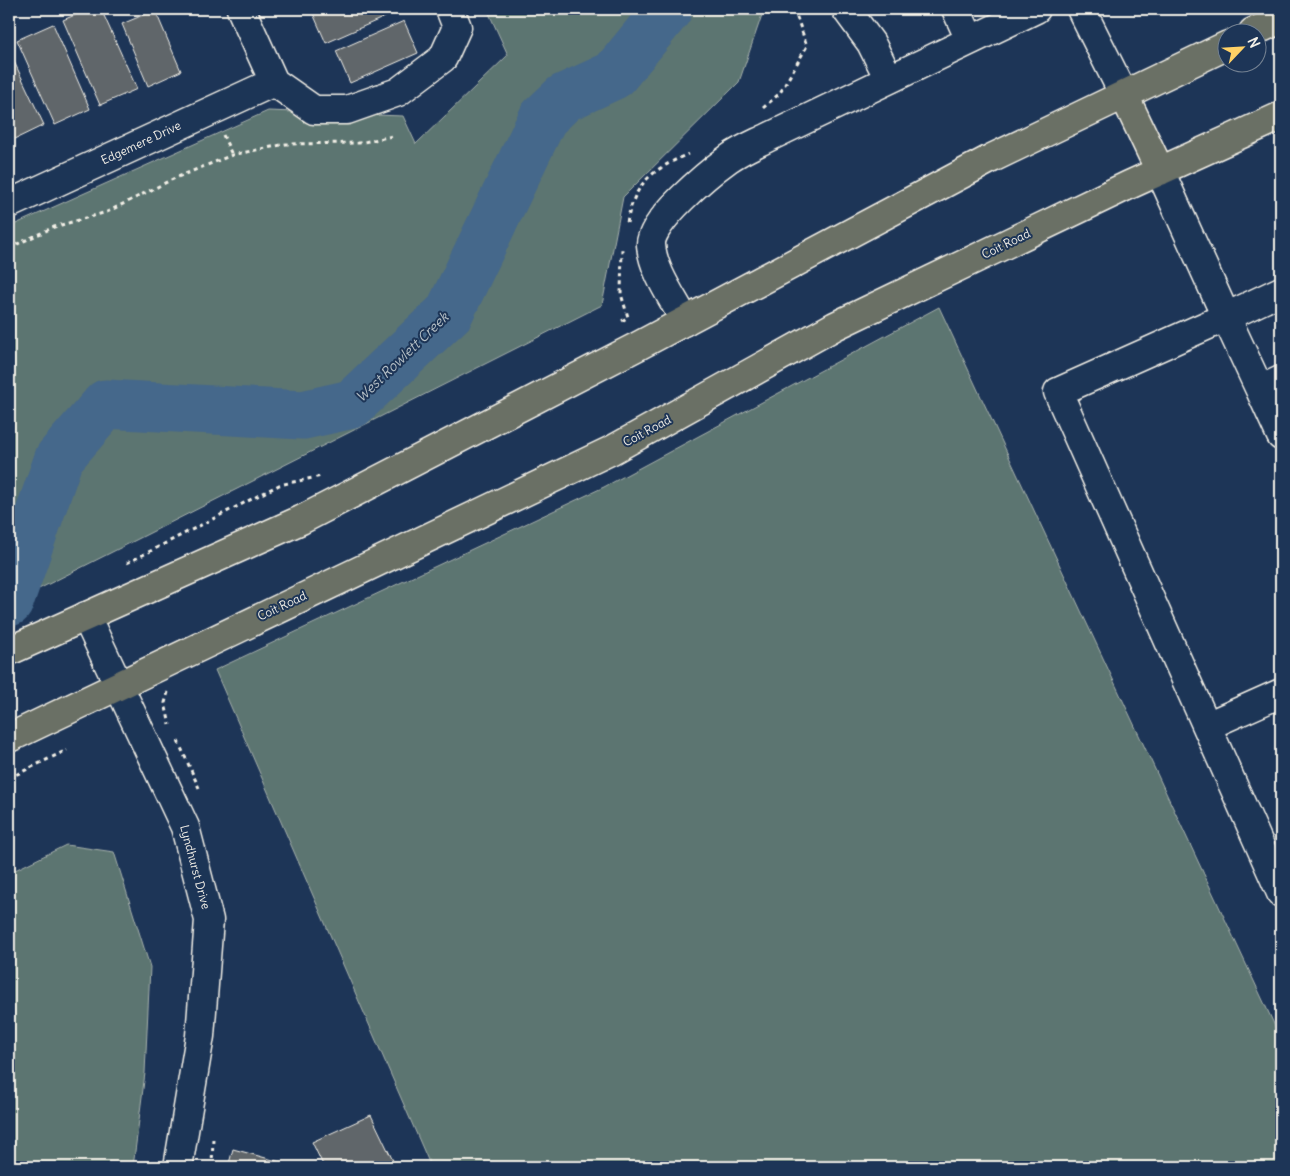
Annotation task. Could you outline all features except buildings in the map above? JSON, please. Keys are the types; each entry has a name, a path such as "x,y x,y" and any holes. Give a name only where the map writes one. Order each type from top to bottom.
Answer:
{"main road":[{"path":"1268,25 1281,19"},
{"path":"12,650 301,520 685,321 992,158 1218,50"},
{"path":"1124,94 1160,171"},
{"name":"Coit Road","path":"9,738 612,450 835,326 1160,171 1281,116"}],"street":[{"path":"242,9 274,82 314,110 347,110 398,92 443,58 457,27 450,9"},
{"path":"846,9 871,43 889,79"},
{"path":"862,9 867,17 871,43"},
{"path":"956,9 970,40"},
{"path":"685,321 658,271 650,243 659,222 729,158 1036,9"},
{"path":"1081,9 1124,94"},
{"name":"Edgemere Drive","path":"9,204 274,82"},
{"path":"1160,171 1226,317 1271,385 1281,436"},
{"path":"1281,292 1058,392 1281,893"},
{"name":"Lyndhurst Drive","path":"86,616 185,827 209,920 200,1036 178,1167"},
{"path":"1207,726 1281,692"}],"path":[{"path":"757,112 780,93 807,46 794,9"},
{"path":"9,248 54,228 107,212 175,178 232,155 286,144 359,143 393,136"},
{"path":"626,228 640,185 664,164 691,152"},
{"path":"620,322 628,317 621,294 620,256 624,238"},
{"path":"127,563 280,486 324,476"},
{"path":"9,778 67,750"}],"green space":[{"path":"487,9 764,9 739,82 623,197 602,305 9,604 9,227 268,111 403,116 416,144 508,55"},
{"path":"939,307 1281,1039 1281,1167 431,1167 215,670 604,487"},
{"path":"66,845 114,852 150,967 145,1073 133,1167 9,1167 9,873"}],"waterway":[{"name":"West Rowlett Creek","path":"9,602 59,458 106,404 303,415 352,404 449,313 543,118 564,98 614,75 668,9"}]}
